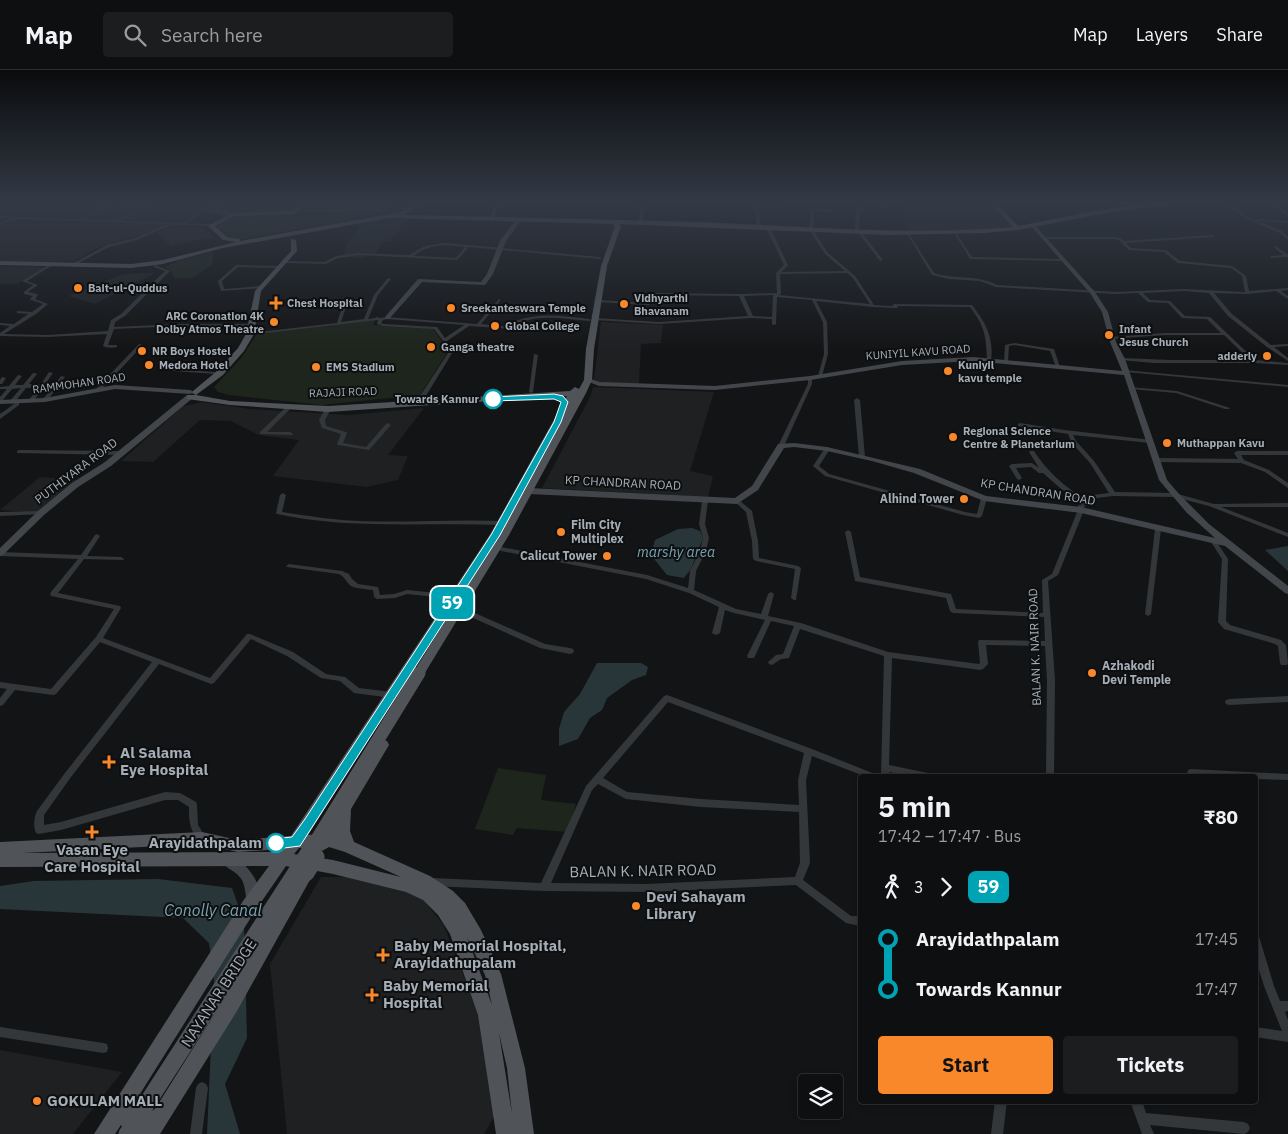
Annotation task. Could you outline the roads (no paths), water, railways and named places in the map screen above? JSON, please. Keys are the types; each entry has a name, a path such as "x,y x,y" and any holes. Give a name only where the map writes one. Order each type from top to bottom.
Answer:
{"main road":[{"path":"0,264 126,268 166,262 203,252"},
{"path":"190,395 224,368 241,349 250,334 258,291 279,267 286,262 292,252"},
{"path":"387,318 420,280 483,284 490,274 499,252"},
{"path":"149,1134 193,1069 250,974 325,840 501,549 501,531 564,410 584,380 603,252"},
{"path":"1055,252 1092,292 1105,312 1112,338 1122,360 1163,480 1174,495 1232,545"},
{"path":"50,265 131,266 188,256"},
{"path":"592,320 598,301 601,263"},
{"name":"KUNIYIL KAVU ROAD","path":"584,380 599,384 714,388 810,378 902,363 988,360 1126,372"},
{"path":"190,395 224,368"},
{"path":"527,394 567,387 584,380"},
{"name":"RAMMOHAN ROAD","path":"32,402 97,390 130,387 190,395"},
{"name":"RAMMOHAN ROAD","path":"0,402 32,402 127,390 190,395"},
{"path":"190,395 328,410 527,394 576,392"},
{"path":"104,1134 204,980 251,903 295,842 456,597 529,491 576,392"},
{"path":"527,394 560,398 565,402 564,410"},
{"name":"RAJAJI ROAD","path":"190,395 261,402 342,406 421,399 527,394"},
{"name":"PUTHIYARA ROAD","path":"0,554 41,512 74,485 108,464 190,395"},
{"name":"KP CHANDRAN ROAD","path":"781,446 794,444 826,449 917,471 984,498 1083,507 1158,528 1232,545 1288,591"},
{"path":"737,501 755,488 781,446"},
{"name":"KP CHANDRAN ROAD","path":"529,491 737,501"},
{"name":"NAYANAR BRIDGE","path":"128,1134 287,888 478,578 501,531"},
{"path":"344,808 343,831 348,846"},
{"path":"0,848 202,838 238,846 325,840 348,846 420,885 447,896 458,908 475,935 493,974 515,1064 524,1134"},
{"path":"0,860 282,859 333,867 420,885 444,910 457,931 487,1015 506,1134"},
{"path":"228,860 241,868 250,880 251,903"},
{"path":"496,1072 515,1064"},
{"path":"130,1094 128,1120 134,1126 147,1124 162,1114"}],"street":[{"path":"72,266 98,252"},
{"path":"411,256 415,252"},
{"path":"286,262 326,263 336,257 359,254 457,259 463,252"},
{"path":"525,252 601,263"},
{"path":"774,324 775,296 779,294 778,273 786,265 780,252"},
{"path":"825,252 848,272 873,306"},
{"path":"874,252 881,260"},
{"path":"919,252 933,274 940,277 968,276 987,280 996,286 1092,292 1210,291 1247,293 1288,289"},
{"path":"968,252 972,258 1062,260"},
{"path":"1166,252 1179,262 1232,267 1244,276 1247,293"},
{"path":"1272,257 1288,257"},
{"path":"0,335 46,304 32,299 36,295 24,292 36,285 24,281 50,265"},
{"path":"115,346 105,346 113,321 123,315 168,271 155,266"},
{"path":"261,287 222,290 220,281 237,266 279,267"},
{"path":"778,273 848,272"},
{"path":"366,319 376,295 389,279"},
{"path":"1277,290 1288,298"},
{"path":"1210,291 1230,314 1288,360"},
{"path":"1139,292 1149,301 1169,302 1184,317 1208,318 1253,360"},
{"path":"598,301 648,304 655,294 741,295 813,299 873,306 971,306 984,322 988,336 988,360"},
{"path":"741,295 751,317"},
{"path":"813,299 825,322 826,344 824,363 820,376"},
{"path":"478,325 499,300"},
{"path":"339,322 346,301"},
{"path":"19,312 35,313"},
{"path":"250,334 377,318 515,328 517,322 523,319 548,316 659,323 751,317 774,318"},
{"path":"377,318 381,320 379,324 383,325 432,326 446,340 452,350 421,399"},
{"path":"0,324 16,324"},
{"path":"0,335 48,336 181,324 252,325"},
{"path":"446,340 467,325"},
{"path":"1112,338 1164,334 1224,334"},
{"path":"1006,361 1007,345 1014,344 1052,350 1058,367"},
{"path":"97,390 140,345"},
{"path":"1270,346 1288,345"},
{"path":"527,394 536,355"},
{"path":"1122,360 1174,362 1253,360 1272,364 1288,364"},
{"path":"174,370 215,374"},
{"path":"1126,372 1288,386"},
{"path":"32,402 51,373"},
{"path":"0,417 15,403 35,374"},
{"path":"0,402 20,376"},
{"path":"45,400 63,376"},
{"path":"0,383 4,378"},
{"path":"781,446 810,384 810,378"},
{"path":"0,388 57,384"},
{"path":"1131,388 1177,392 1227,408"},
{"path":"857,400 862,457"},
{"path":"289,407 262,433 290,434"},
{"path":"328,410 322,420 324,427 344,433 340,444 367,449 388,425"},
{"path":"1020,425 1070,433 1150,441"},
{"path":"1070,433 1074,442 1092,462 1113,494"},
{"path":"826,449 816,466 827,475 839,479 972,515 980,516 984,498"},
{"path":"20,452 121,452"},
{"path":"1032,452 1039,464 1083,507 1095,496 1113,494 1174,495 1212,505 1287,533"},
{"path":"1242,461 1237,453 1288,453"},
{"path":"1156,460 1242,461 1267,471 1288,486"},
{"path":"1020,478 1012,466 1032,464 1050,481 1057,482"},
{"path":"283,495 279,513 324,520 371,523 442,521 501,531"},
{"path":"691,591 693,571 703,551 706,538 702,524 706,500"},
{"path":"737,501 749,511 755,541 756,559 798,568 794,598"},
{"path":"1212,505 1288,505"},
{"name":"BALAN K. NAIR ROAD","path":"1050,774 1051,680 1045,580 1054,575 1083,507"},
{"path":"0,514 41,512"},
{"path":"1148,614 1158,528"},
{"path":"848,532 857,579 949,596 953,611 1047,616"},
{"path":"0,685 53,692 99,640 118,608 53,594 83,557 97,536"},
{"path":"1214,542 1225,559 1222,622 1227,627 1278,642 1282,645 1284,663"},
{"path":"501,549 647,577 691,591 734,611 798,625 888,655 980,667 984,664 982,642 1049,644"},
{"path":"0,554 121,558"},
{"path":"289,566 340,572 348,575 351,584 358,587 370,586 376,589 377,597 395,596 407,592 456,597"},
{"path":"751,656 767,617 772,594"},
{"path":"716,633 723,605"},
{"path":"464,611 543,646 570,651"},
{"path":"772,662 779,657 786,656 798,625"},
{"path":"99,640 211,680 250,636 290,654 324,676 342,679 357,691 392,695"},
{"path":"888,655 885,772 906,774"},
{"path":"157,661 40,814 39,830 61,826 165,796 180,796 193,805 194,826 202,838"},
{"path":"0,703 14,686"},
{"path":"544,887 589,788 666,698 867,774"},
{"path":"1229,702 1288,700"},
{"path":"810,751 802,780 806,863 798,881 849,920 858,921"},
{"path":"1192,774 1192,772 1198,771 1221,774"},
{"path":"1258,776 1288,777"},
{"path":"597,779 626,796 803,809"},
{"name":"BALAN K. NAIR ROAD","path":"420,885 647,888 798,881"},
{"path":"1258,947 1283,1006 1288,1033"},
{"path":"0,1032 103,1048"},
{"path":"1258,1032 1288,1037"},
{"path":"196,1134 202,1088"},
{"path":"997,1134 1001,1104"},
{"path":"1137,1104 1148,1134"},
{"path":"1142,1118 1244,1128"}],"water":[{"name":"marshy area","path":"692,528 700,531 703,538 691,569 684,578 667,575 651,555 655,540 678,529"},
{"path":"1288,546 1288,571 1265,550"},
{"path":"597,663 641,663 648,667 646,675 632,680 607,698 602,710 590,718 578,739 559,746 559,729 564,712 580,694"},
{"name":"Conolly Canal","path":"158,879 232,888 244,922 247,1038 225,1084 240,1134 207,1134 214,981 209,943 183,918 0,909 0,886 34,881"}],"place":[{"name":"Bait-ul-Quddus","path":"78,288"},
{"name":"Chest Hospital","path":"276,303"},
{"name":"Vidhyarthi Bhavanam","path":"624,304"},
{"name":"Sreekanteswara Temple","path":"451,308"},
{"name":"ARC Coronation 4K Dolby Atmos Theatre","path":"274,322"},
{"name":"Global College","path":"495,326"},
{"name":"Infant Jesus Church","path":"1109,335"},
{"name":"Ganga theatre","path":"431,347"},
{"name":"NR Boys Hostel","path":"142,351"},
{"name":"adderly","path":"1267,356"},
{"name":"Medora Hotel","path":"149,365"},
{"name":"EMS Stadium","path":"316,367"},
{"name":"Kuniyil kavu temple","path":"948,371"},
{"name":"Towards Kannur","path":"493,399"},
{"name":"Regional Science Centre & Planetarium","path":"953,437"},
{"name":"Muthappan Kavu","path":"1167,443"},
{"name":"Alhind Tower","path":"964,499"},
{"name":"Film City Multiplex","path":"561,532"},
{"name":"Calicut Tower","path":"607,556"},
{"name":"Azhakodi Devi Temple","path":"1092,673"},
{"name":"Al Salama Eye Hospital","path":"109,762"},
{"name":"Vasan Eye Care Hospital","path":"92,832"},
{"name":"Arayidathpalam","path":"276,843"},
{"name":"Devi Sahayam Library","path":"636,906"},
{"name":"Baby Memorial Hospital, Arayidathupalam","path":"383,955"},
{"name":"Baby Memorial Hospital","path":"372,995"},
{"name":"GOKULAM MALL","path":"37,1101"}]}
